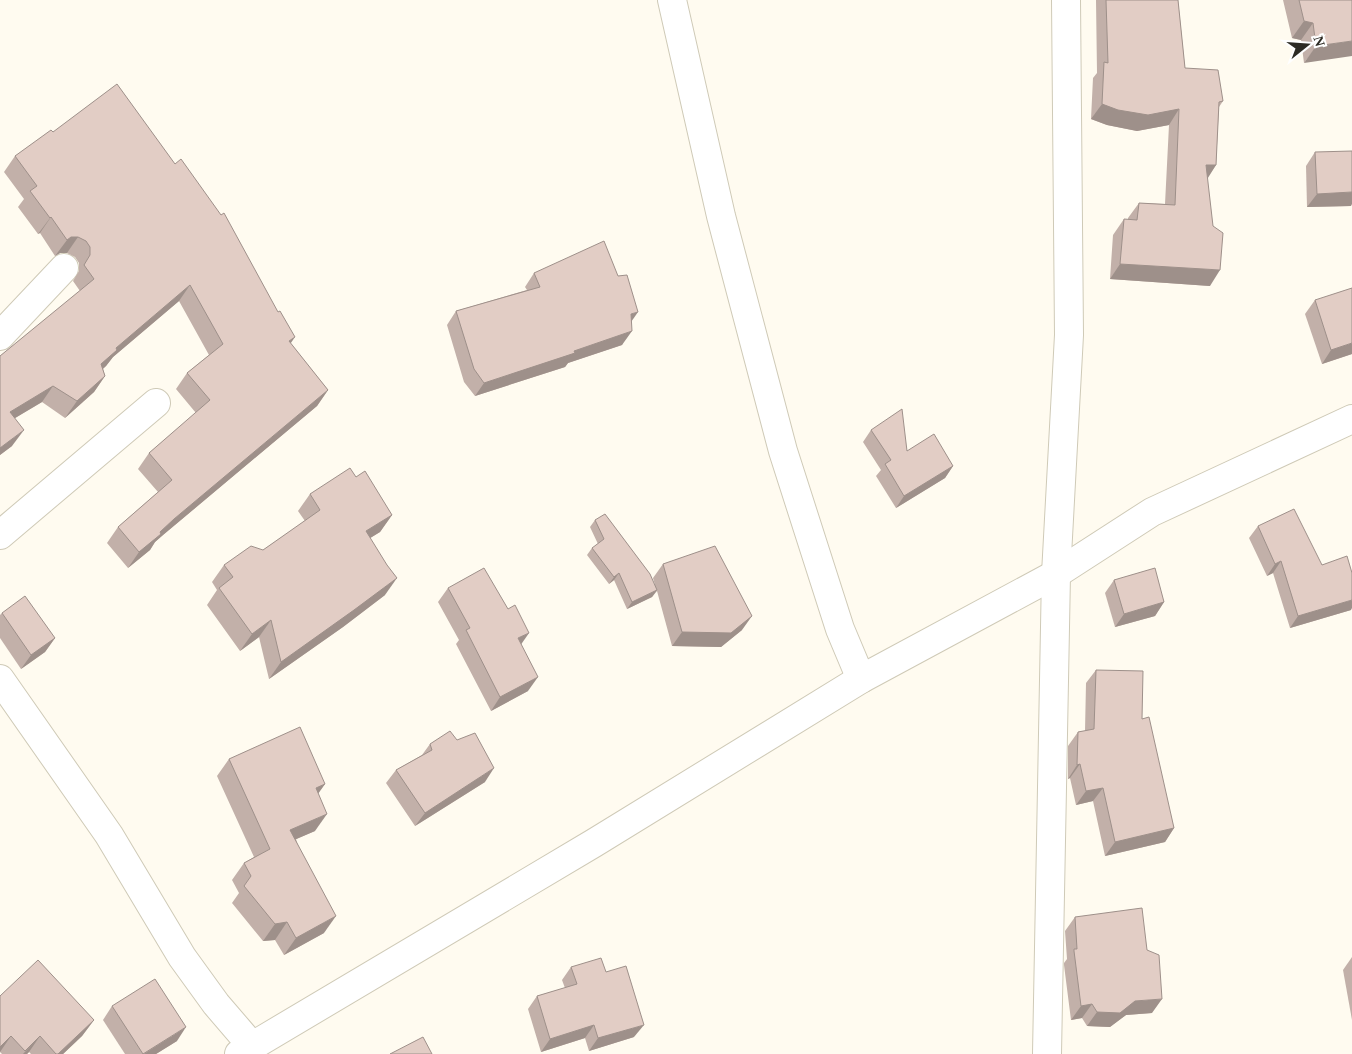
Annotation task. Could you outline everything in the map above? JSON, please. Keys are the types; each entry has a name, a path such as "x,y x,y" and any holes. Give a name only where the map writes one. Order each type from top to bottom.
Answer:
{"street":[{"path":"672,0 721,216 783,451 840,629 861,679"},
{"path":"1047,1054 1056,574 1069,335 1066,0"},
{"path":"0,336 64,268"},
{"path":"0,535 156,403"},
{"path":"0,679 109,835 182,957 216,1004 245,1050 594,843 861,679 1056,574 1152,512 1352,419"}],"building":[{"path":"1106,0 1178,0 1185,68 1218,70 1223,101 1219,102 1216,165 1206,165 1213,226 1223,233 1220,270 1120,264 1124,219 1137,220 1139,203 1175,205 1179,109 1148,115 1118,110 1102,104 1104,62 1108,63"},
{"path":"1299,0 1352,0 1352,41 1316,46 1313,23 1304,21"},
{"path":"117,84 175,164 181,159 221,215 224,213 278,312 280,311 295,337 289,341 328,390 174,519 160,532 161,534 139,552 118,527 172,480 149,453 210,400 187,373 223,344 190,285 116,348 117,350 101,364 105,376 77,401 53,386 10,412 24,430 0,448 0,356 94,279 84,265 90,255 90,247 86,241 78,237 71,237 67,240 30,191 37,186 15,156 51,130 53,132"},
{"path":"1352,151 1352,192 1317,194 1315,152"},
{"path":"604,241 618,276 627,275 638,312 631,314 632,331 574,351 575,353 484,383 474,369 456,311 540,287 534,273"},
{"path":"1352,288 1352,343 1331,350 1315,300"},
{"path":"902,409 907,451 934,434 953,466 904,496 885,464 891,460 871,430"},
{"path":"350,468 356,477 365,471 392,515 366,531 397,578 281,662 271,620 252,634 219,588 233,577 224,565 251,546 263,550 320,510 310,494"},
{"path":"1294,509 1322,565 1347,556 1352,573 1352,600 1298,616 1281,561 1275,564 1258,526"},
{"path":"605,514 650,574 657,590 632,602 619,573 614,577 592,548 604,539 595,520"},
{"path":"715,546 752,616 731,633 682,632 663,564"},
{"path":"484,568 508,609 515,605 529,633 518,638 538,677 500,697 466,630 470,628 448,588"},
{"path":"1155,568 1164,602 1124,614 1114,580"},
{"path":"25,596 55,638 31,655 2,613"},
{"path":"1096,670 1143,671 1142,719 1149,717 1174,828 1115,842 1103,788 1086,791 1080,764 1077,765 1078,732 1094,729"},
{"path":"300,727 325,784 316,788 327,814 290,830 336,916 296,938 287,922 275,924 244,886 251,876 244,863 270,849 229,759"},
{"path":"450,731 457,740 475,733 494,768 425,813 396,770 432,750 430,744"},
{"path":"1142,908 1147,950 1159,955 1162,999 1135,1001 1120,1013 1097,1012 1092,1004 1081,1006 1074,951 1074,949 1077,949 1075,917"},
{"path":"601,958 606,972 626,966 644,1025 598,1038 594,1025 550,1039 537,996 577,984 571,967"},
{"path":"38,960 94,1020 58,1054 40,1036 25,1051 11,1036 0,1047 0,996"},
{"path":"155,979 186,1027 143,1054 112,1006"},
{"path":"423,1037 432,1054 390,1054"}]}
